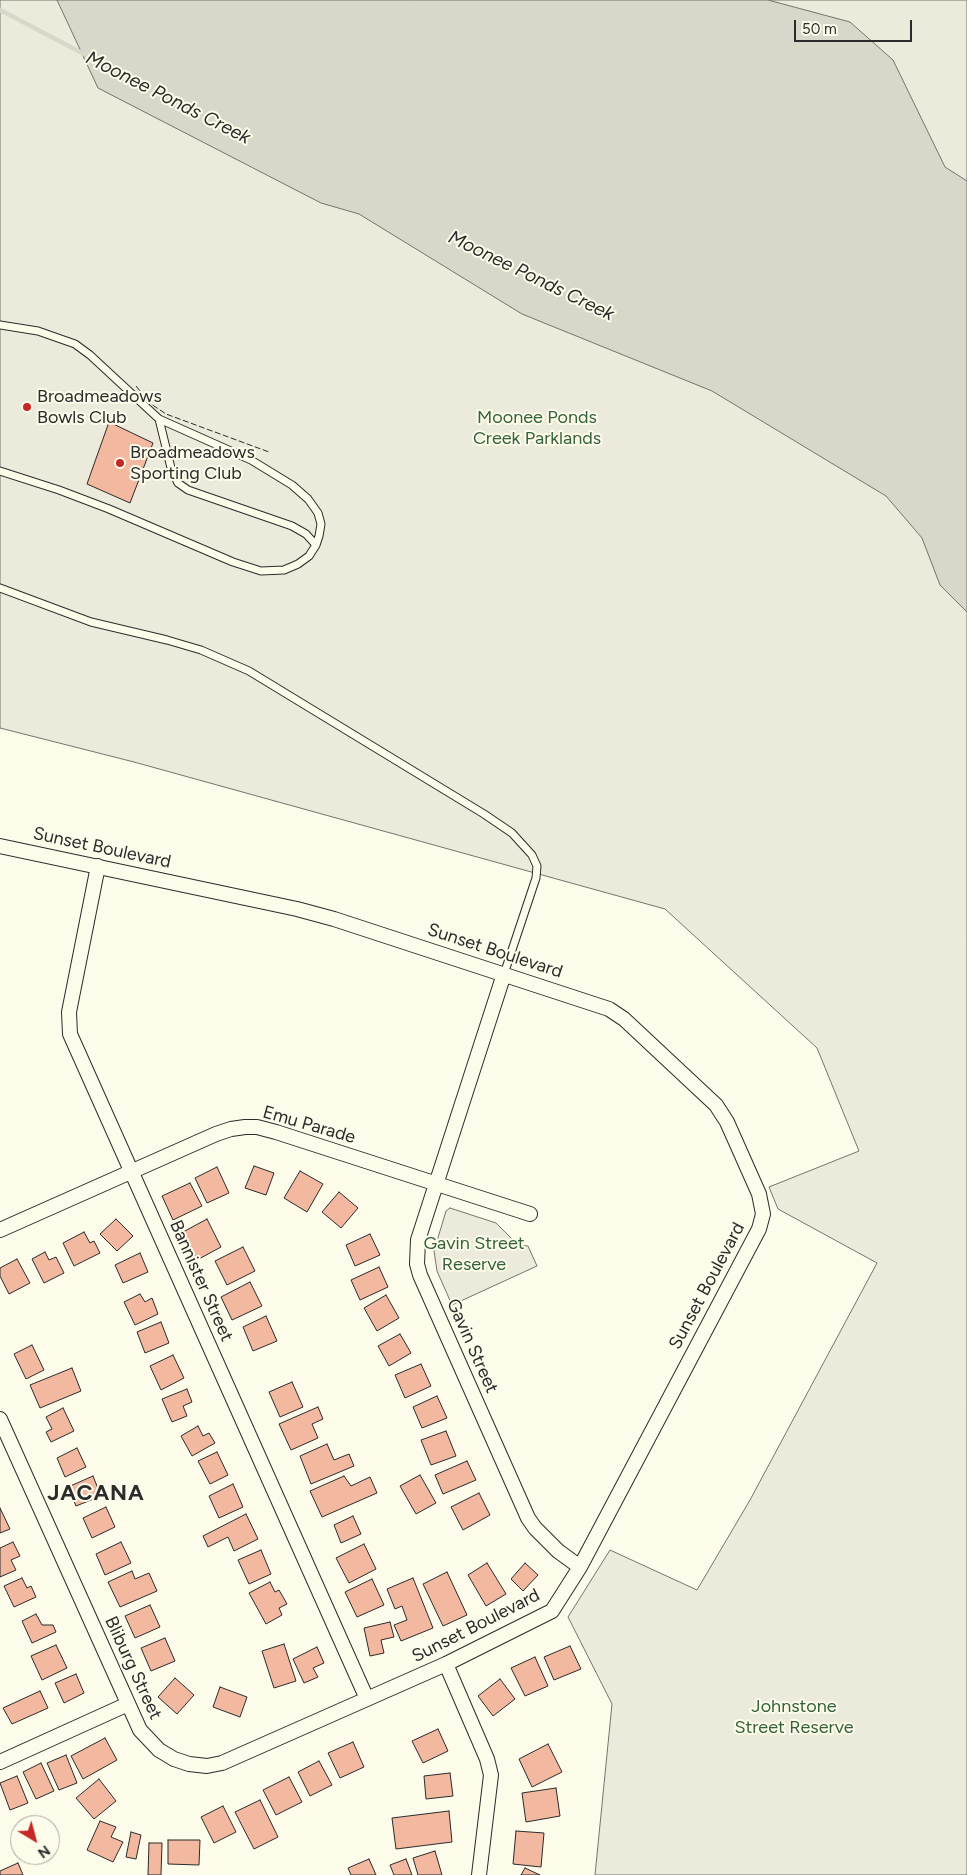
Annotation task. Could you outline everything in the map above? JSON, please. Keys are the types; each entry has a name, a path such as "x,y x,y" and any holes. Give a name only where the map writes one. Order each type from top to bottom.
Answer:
{"street":[{"name":"Sunset Boulevard","path":"0,846 306,912 600,1005 624,1019 716,1105 727,1122 762,1204 763,1214 759,1229 580,1567 552,1612 446,1664 367,1699"},
{"name":"Bannister Street","path":"98,866 69,1012 68,1025 73,1042 367,1699"},
{"name":"Gavin Street","path":"504,974 418,1240 417,1264 420,1275 528,1518 543,1536 580,1567"},
{"name":"Emu Parade","path":"0,1230 216,1134 245,1126 276,1132 530,1214"},
{"name":"Bliburg Street","path":"0,1418 140,1730 159,1750 174,1759 189,1764 207,1766 222,1763 367,1699"},
{"path":"446,1664 487,1760 491,1775 479,1875"},
{"path":"0,1762 128,1704"}],"lane":[{"path":"0,326 38,331 75,344 90,354 159,419 251,460 292,485 308,499 318,513 320,524 319,536 316,546 298,564 284,570 262,571 233,562 109,509 0,471"},
{"path":"159,419 171,468 178,483 188,490 292,526 306,534 316,546"},
{"path":"0,588 91,622 168,640 201,650 248,671 484,814 512,834 525,845 537,866 536,878 504,974"}],"green space":[{"name":"Moonee Ponds Creek Parklands","path":"0,0 967,0 967,1875 595,1875 612,1704 568,1617 610,1550 697,1590 750,1500 877,1263 778,1209 769,1187 859,1151 817,1048 665,909 134,762 0,728"},
{"name":"Gavin Street Reserve","path":"450,1208 496,1223 513,1240 520,1245 528,1246 537,1266 452,1305 437,1271 434,1251 446,1211"}],"water":[{"path":"57,0 768,0 850,22 893,60 945,167 967,181 967,612 940,585 922,538 886,496 712,391 522,314 359,214 321,203 98,88"}],"building":[{"name":"Broadmeadows Sporting Club","path":"109,422 153,443 130,503 87,484"},
{"path":"254,1166 274,1173 266,1195 245,1188"},
{"path":"217,1167 229,1193 207,1203 195,1178"},
{"path":"300,1171 323,1184 307,1212 284,1198"},
{"path":"190,1183 202,1206 173,1220 162,1196"},
{"path":"339,1192 358,1208 341,1228 322,1212"},
{"path":"116,1219 133,1236 117,1251 100,1234"},
{"path":"207,1219 221,1247 197,1260 183,1232"},
{"path":"84,1232 90,1243 94,1241 100,1253 74,1266 63,1243"},
{"path":"370,1234 380,1255 355,1266 346,1245"},
{"path":"243,1247 255,1271 227,1285 215,1261"},
{"path":"45,1252 49,1260 56,1257 64,1273 44,1283 32,1259"},
{"path":"140,1253 148,1272 123,1283 115,1265"},
{"path":"17,1259 30,1283 9,1294 0,1276 0,1268"},
{"path":"379,1267 388,1287 360,1300 351,1280"},
{"path":"250,1282 262,1306 232,1320 221,1297"},
{"path":"140,1294 145,1302 152,1298 158,1314 135,1325 124,1302"},
{"path":"386,1295 399,1318 377,1331 364,1308"},
{"path":"266,1316 277,1341 253,1351 243,1327"},
{"path":"161,1322 169,1343 145,1353 137,1332"},
{"path":"400,1334 411,1353 389,1366 378,1346"},
{"path":"32,1345 44,1370 26,1379 14,1354"},
{"path":"173,1355 184,1378 161,1390 150,1366"},
{"path":"421,1364 431,1386 405,1398 395,1375"},
{"path":"72,1368 81,1391 40,1408 30,1385"},
{"path":"292,1382 303,1407 280,1417 269,1392"},
{"path":"187,1389 192,1402 183,1406 187,1416 172,1422 162,1399"},
{"path":"437,1396 447,1418 422,1428 413,1407"},
{"path":"318,1407 323,1419 312,1424 318,1438 291,1450 279,1424"},
{"path":"63,1408 74,1431 51,1442 46,1432 52,1429 46,1417"},
{"path":"198,1426 203,1436 209,1433 215,1443 192,1456 181,1436"},
{"path":"446,1431 456,1456 431,1465 421,1440"},
{"path":"327,1444 334,1460 349,1454 354,1466 311,1484 300,1456"},
{"path":"77,1448 86,1467 65,1477 57,1458"},
{"path":"217,1452 228,1475 210,1484 198,1461"},
{"path":"467,1461 476,1480 443,1494 435,1475"},
{"path":"420,1475 436,1503 416,1514 400,1486"},
{"path":"93,1476 101,1496 76,1506 68,1487"},
{"path":"344,1476 351,1486 370,1477 377,1493 322,1517 310,1491"},
{"path":"233,1484 243,1507 219,1518 209,1496"},
{"path":"479,1493 490,1515 463,1530 451,1507"},
{"path":"106,1507 115,1527 92,1538 83,1518"},
{"path":"0,1508 10,1529 0,1533"},
{"path":"246,1514 258,1539 234,1551 228,1537 208,1547 203,1536"},
{"path":"353,1516 361,1534 341,1543 334,1525"},
{"path":"13,1542 20,1556 11,1560 16,1570 0,1577 0,1548"},
{"path":"121,1542 131,1563 105,1575 96,1554"},
{"path":"364,1544 376,1569 349,1583 336,1558"},
{"path":"261,1550 271,1574 249,1584 238,1560"},
{"path":"487,1563 506,1594 486,1606 468,1575"},
{"path":"525,1563 538,1575 523,1591 511,1579"},
{"path":"132,1571 135,1579 149,1573 157,1591 120,1607 108,1582"},
{"path":"447,1572 467,1615 443,1626 423,1584"},
{"path":"22,1578 27,1588 31,1586 36,1597 14,1607 4,1586"},
{"path":"413,1578 433,1628 401,1641 394,1625 407,1620 402,1606 395,1609 387,1589"},
{"path":"372,1579 384,1605 357,1617 345,1592"},
{"path":"270,1582 275,1592 279,1590 287,1604 279,1608 282,1615 266,1624 249,1593"},
{"path":"150,1605 160,1627 135,1638 125,1616"},
{"path":"36,1614 42,1625 53,1625 56,1632 32,1643 22,1621"},
{"path":"390,1622 394,1637 381,1640 384,1653 370,1656 364,1628"},
{"path":"165,1638 175,1661 151,1671 141,1648"},
{"path":"284,1644 296,1681 274,1688 262,1651"},
{"path":"56,1645 67,1668 42,1680 31,1656"},
{"path":"570,1646 581,1669 554,1680 544,1657"},
{"path":"317,1647 324,1663 313,1668 318,1677 304,1683 293,1659"},
{"path":"535,1657 548,1686 525,1696 511,1668"},
{"path":"76,1674 84,1693 64,1703 55,1683"},
{"path":"175,1678 194,1695 177,1714 158,1697"},
{"path":"500,1679 515,1699 493,1716 478,1696"},
{"path":"220,1687 247,1697 240,1717 213,1707"},
{"path":"40,1691 48,1708 12,1724 3,1708"},
{"path":"438,1729 448,1751 423,1763 412,1741"},
{"path":"105,1738 117,1760 83,1779 71,1756"},
{"path":"353,1742 364,1767 340,1778 328,1753"},
{"path":"548,1744 562,1772 532,1787 519,1759"},
{"path":"66,1755 77,1783 59,1790 47,1763"},
{"path":"319,1761 332,1785 310,1796 298,1772"},
{"path":"41,1763 54,1791 36,1799 23,1772"},
{"path":"450,1773 453,1796 426,1799 424,1776"},
{"path":"17,1776 28,1803 10,1810 0,1783"},
{"path":"289,1777 302,1802 276,1815 263,1790"},
{"path":"99,1779 116,1801 94,1819 76,1798"},
{"path":"556,1788 560,1816 526,1822 522,1793"},
{"path":"260,1800 278,1837 254,1849 235,1812"},
{"path":"223,1806 236,1832 214,1843 201,1817"},
{"path":"449,1811 452,1842 396,1849 392,1818"},
{"path":"100,1821 116,1827 111,1837 123,1842 113,1862 87,1850"},
{"path":"516,1831 544,1833 541,1867 513,1864"},
{"path":"131,1832 141,1835 136,1859 126,1857"},
{"path":"168,1840 200,1840 199,1865 168,1864"},
{"path":"149,1843 162,1843 161,1875 148,1875"},
{"path":"435,1851 442,1875 418,1875 413,1858"},
{"path":"369,1859 376,1875 351,1875 348,1868"},
{"path":"406,1859 412,1875 394,1875 390,1865"},
{"path":"14,1865 19,1865 23,1875 0,1875 0,1871"},
{"path":"525,1868 540,1875 521,1875"}],"waterway":[{"name":"Moonee Ponds Creek","path":"0,10 84,54"}],"fence":[{"path":"136,386 151,404 166,414 269,452"}],"place":[{"name":"Broadmeadows Bowls Club","path":"27,407"},
{"name":"Broadmeadows Sporting Club","path":"120,463"}],"district":[{"name":"JACANA","path":"96,1494"}],"park label":[{"name":"Johnstone Street Reserve","path":"794,1717"}]}
